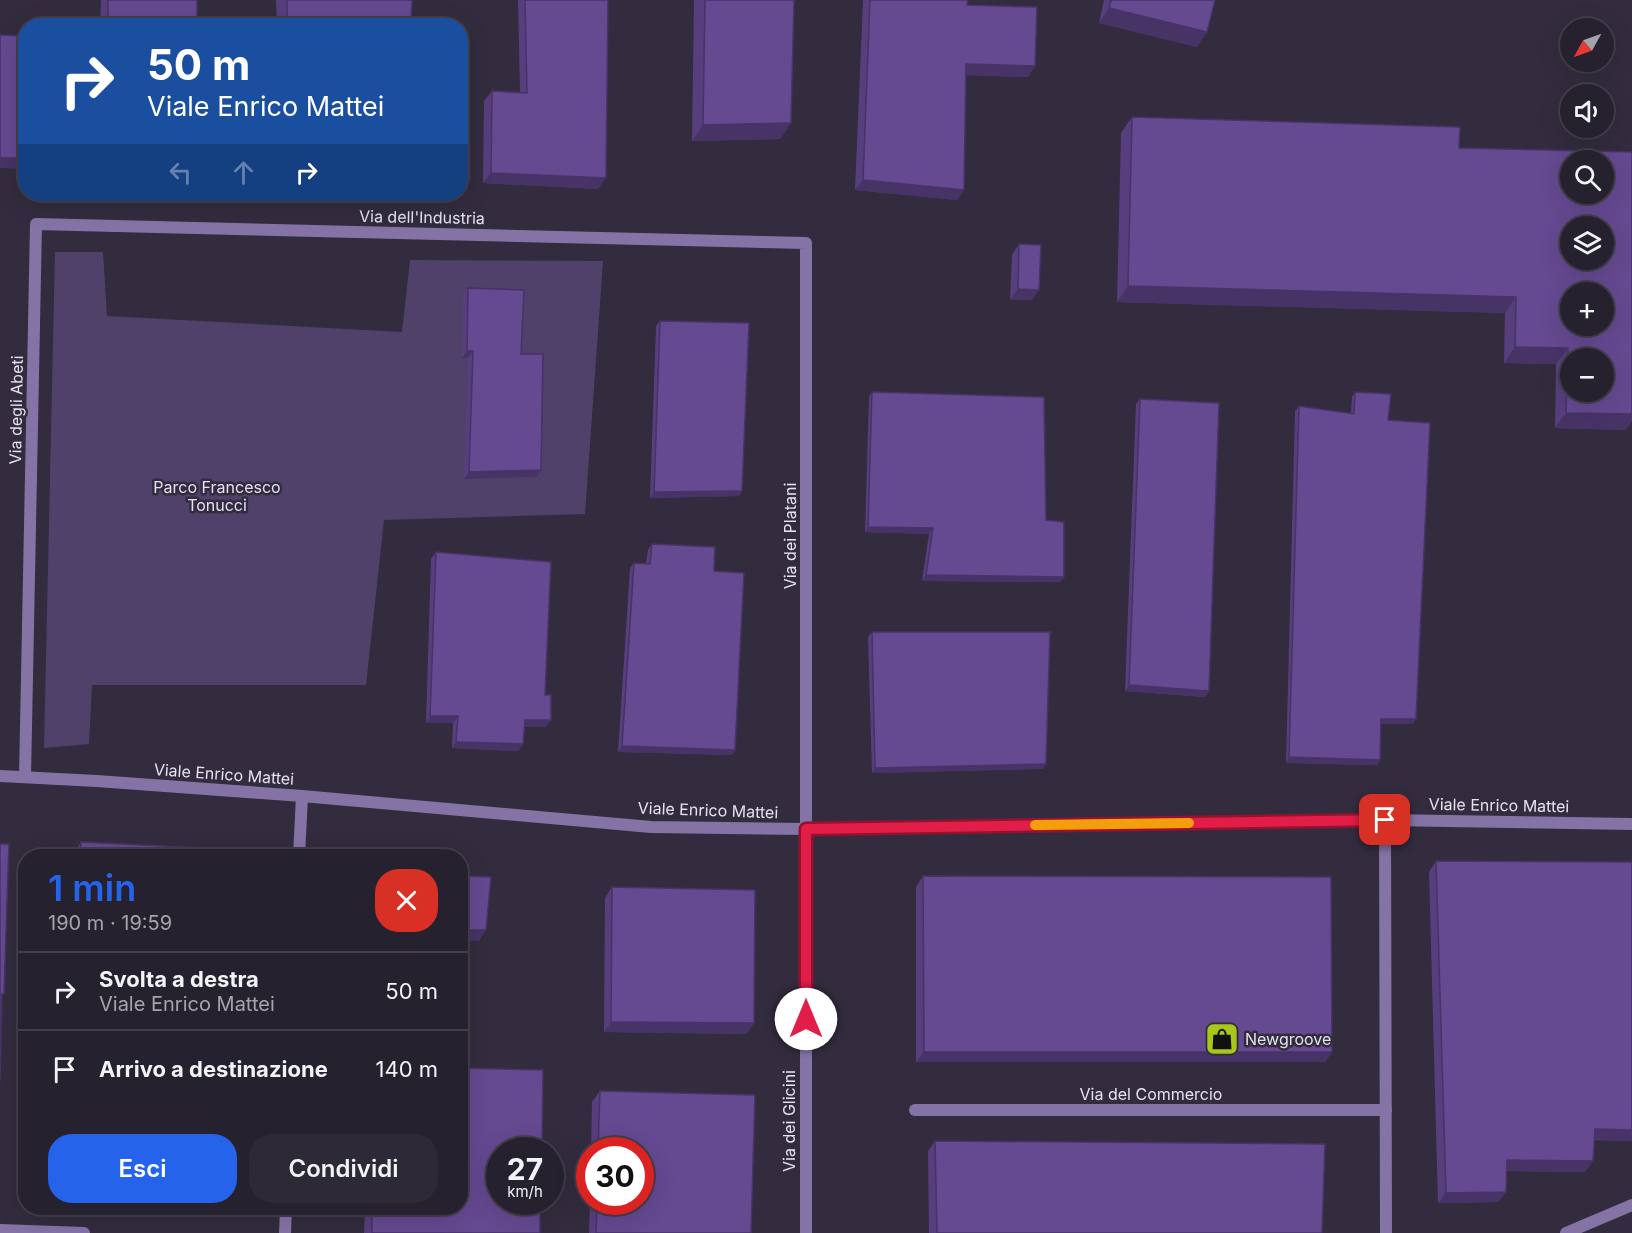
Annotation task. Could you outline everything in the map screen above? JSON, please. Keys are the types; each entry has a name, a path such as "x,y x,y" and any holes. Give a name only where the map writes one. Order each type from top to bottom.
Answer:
{"street":[{"name":"Via dell'Industria","path":"36,224 806,243"},
{"name":"Via degli Abeti","path":"25,777 36,224"},
{"name":"Via dei Platani","path":"806,243 806,829"},
{"name":"Viale Enrico Mattei","path":"0,776 302,796 651,827 806,829 1385,820 1632,824"},
{"path":"299,849 302,796"},
{"path":"1385,820 1386,1233"},
{"name":"Via dei Glicini","path":"806,829 806,1233"},
{"name":"Via del Commercio","path":"915,1110 1386,1110"},
{"path":"1566,1233 1632,1204"},
{"path":"285,1233 286,1215"},
{"path":"0,1230 84,1233"}],"green space":[{"name":"Parco Francesco Tonucci","path":"55,252 103,252 107,316 402,332 410,260 603,261 585,514 384,520 366,685 92,685 89,744 44,748"}],"building":[{"path":"108,0 197,0 197,18 108,18"},
{"path":"287,0 412,0 411,18 287,18"},
{"path":"525,0 608,0 606,178 491,173 492,91 527,93"},
{"path":"705,0 794,0 791,123 703,125"},
{"path":"870,0 968,0 967,5 1037,7 1035,66 966,64 964,190 863,180"},
{"path":"1111,0 1215,0 1207,32 1109,8"},
{"path":"0,35 18,36 18,158 0,158"},
{"path":"1132,117 1460,127 1459,148 1560,150 1560,204 1614,204 1614,152 1632,152 1632,414 1566,413 1566,402 1614,402 1614,348 1515,347 1516,297 1128,286"},
{"path":"1019,244 1041,245 1039,290 1018,289"},
{"path":"468,288 524,290 521,354 543,354 541,470 469,472 473,351 467,351"},
{"path":"660,321 749,323 742,491 654,492"},
{"path":"872,392 1044,397 1046,520 1064,522 1064,577 926,575 933,528 868,527"},
{"path":"1355,392 1391,394 1388,420 1430,423 1416,719 1381,719 1380,760 1289,757 1299,406 1354,414"},
{"path":"1140,399 1219,403 1209,691 1129,685"},
{"path":"652,544 715,547 714,571 744,573 735,750 622,746 634,563 650,564"},
{"path":"436,552 551,562 545,695 551,695 551,720 525,720 523,744 456,742 458,716 430,716"},
{"path":"872,632 1050,632 1046,764 875,768"},
{"path":"81,842 223,849 80,849"},
{"path":"0,844 9,844 0,1081"},
{"path":"1436,861 1632,862 1632,1130 1595,1129 1593,1161 1507,1160 1506,1192 1446,1193"},
{"path":"468,876 491,877 486,930 468,930"},
{"path":"923,876 1331,877 1332,1052 924,1052"},
{"path":"612,887 755,890 754,1023 611,1022"},
{"path":"468,1068 543,1070 542,1137 486,1137 486,1215 540,1215 540,1233 372,1233 372,1215 468,1215"},
{"path":"600,1091 755,1095 751,1233 596,1233 597,1215 654,1215 654,1137 598,1137"},
{"path":"935,1141 1325,1144 1322,1233 937,1233"}],"slow traffic":[{"path":"1035,825 1189,823"}],"place":[{"name":"Newgroove","path":"1222,1039"}],"route":[{"path":"806,1019 806,829 1385,820"}]}
